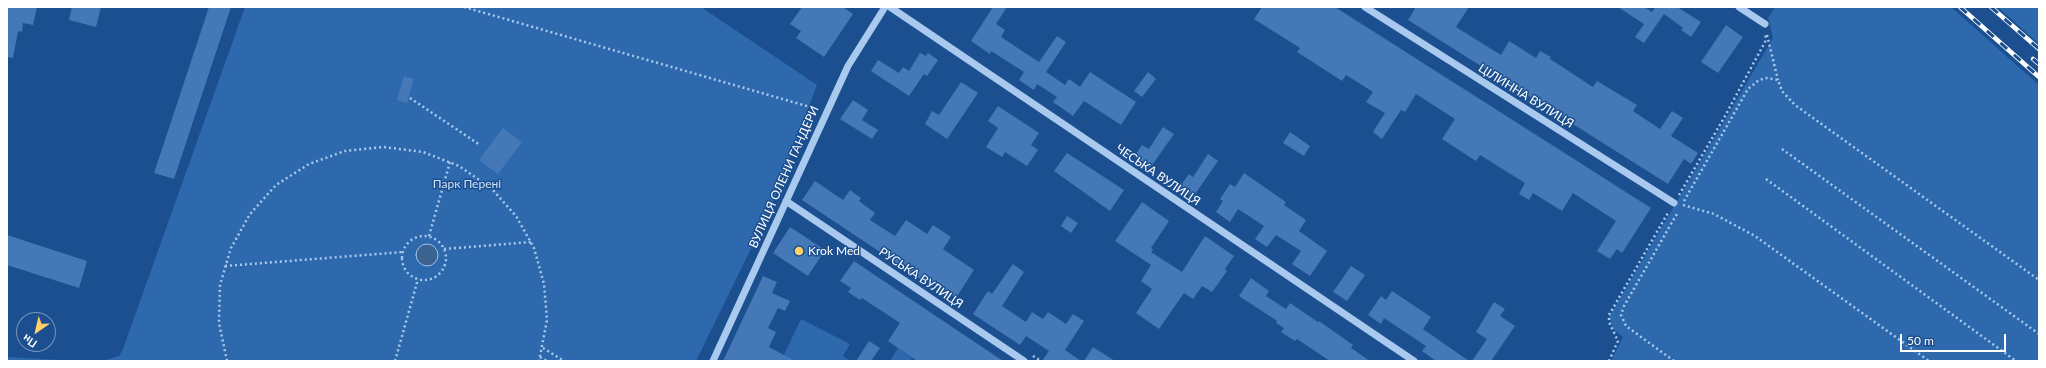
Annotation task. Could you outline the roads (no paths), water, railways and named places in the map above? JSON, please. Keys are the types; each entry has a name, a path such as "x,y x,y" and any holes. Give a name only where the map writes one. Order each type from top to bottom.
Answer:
{"street":[{"name":"ВУЛИЦЯ ОЛЕНИ ГАНДЕРИ","path":"713,361 850,61 885,7"},
{"name":"ЧЕСЬКА ВУЛИЦЯ","path":"890,7 1414,361"},
{"name":"ЦІЛИННА ВУЛИЦЯ","path":"1365,7 1674,203"},
{"path":"1739,7 1765,24"},
{"name":"РУСЬКА ВУЛИЦЯ","path":"786,201 1024,361"}],"railway":[{"path":"1960,7 2039,77"},
{"path":"1991,7 2039,49"},
{"path":"2033,59 2039,64"}],"place":[{"name":"Krok Med","path":"799,251"}],"park label":[{"name":"Парк Перені","path":"467,184"}]}
